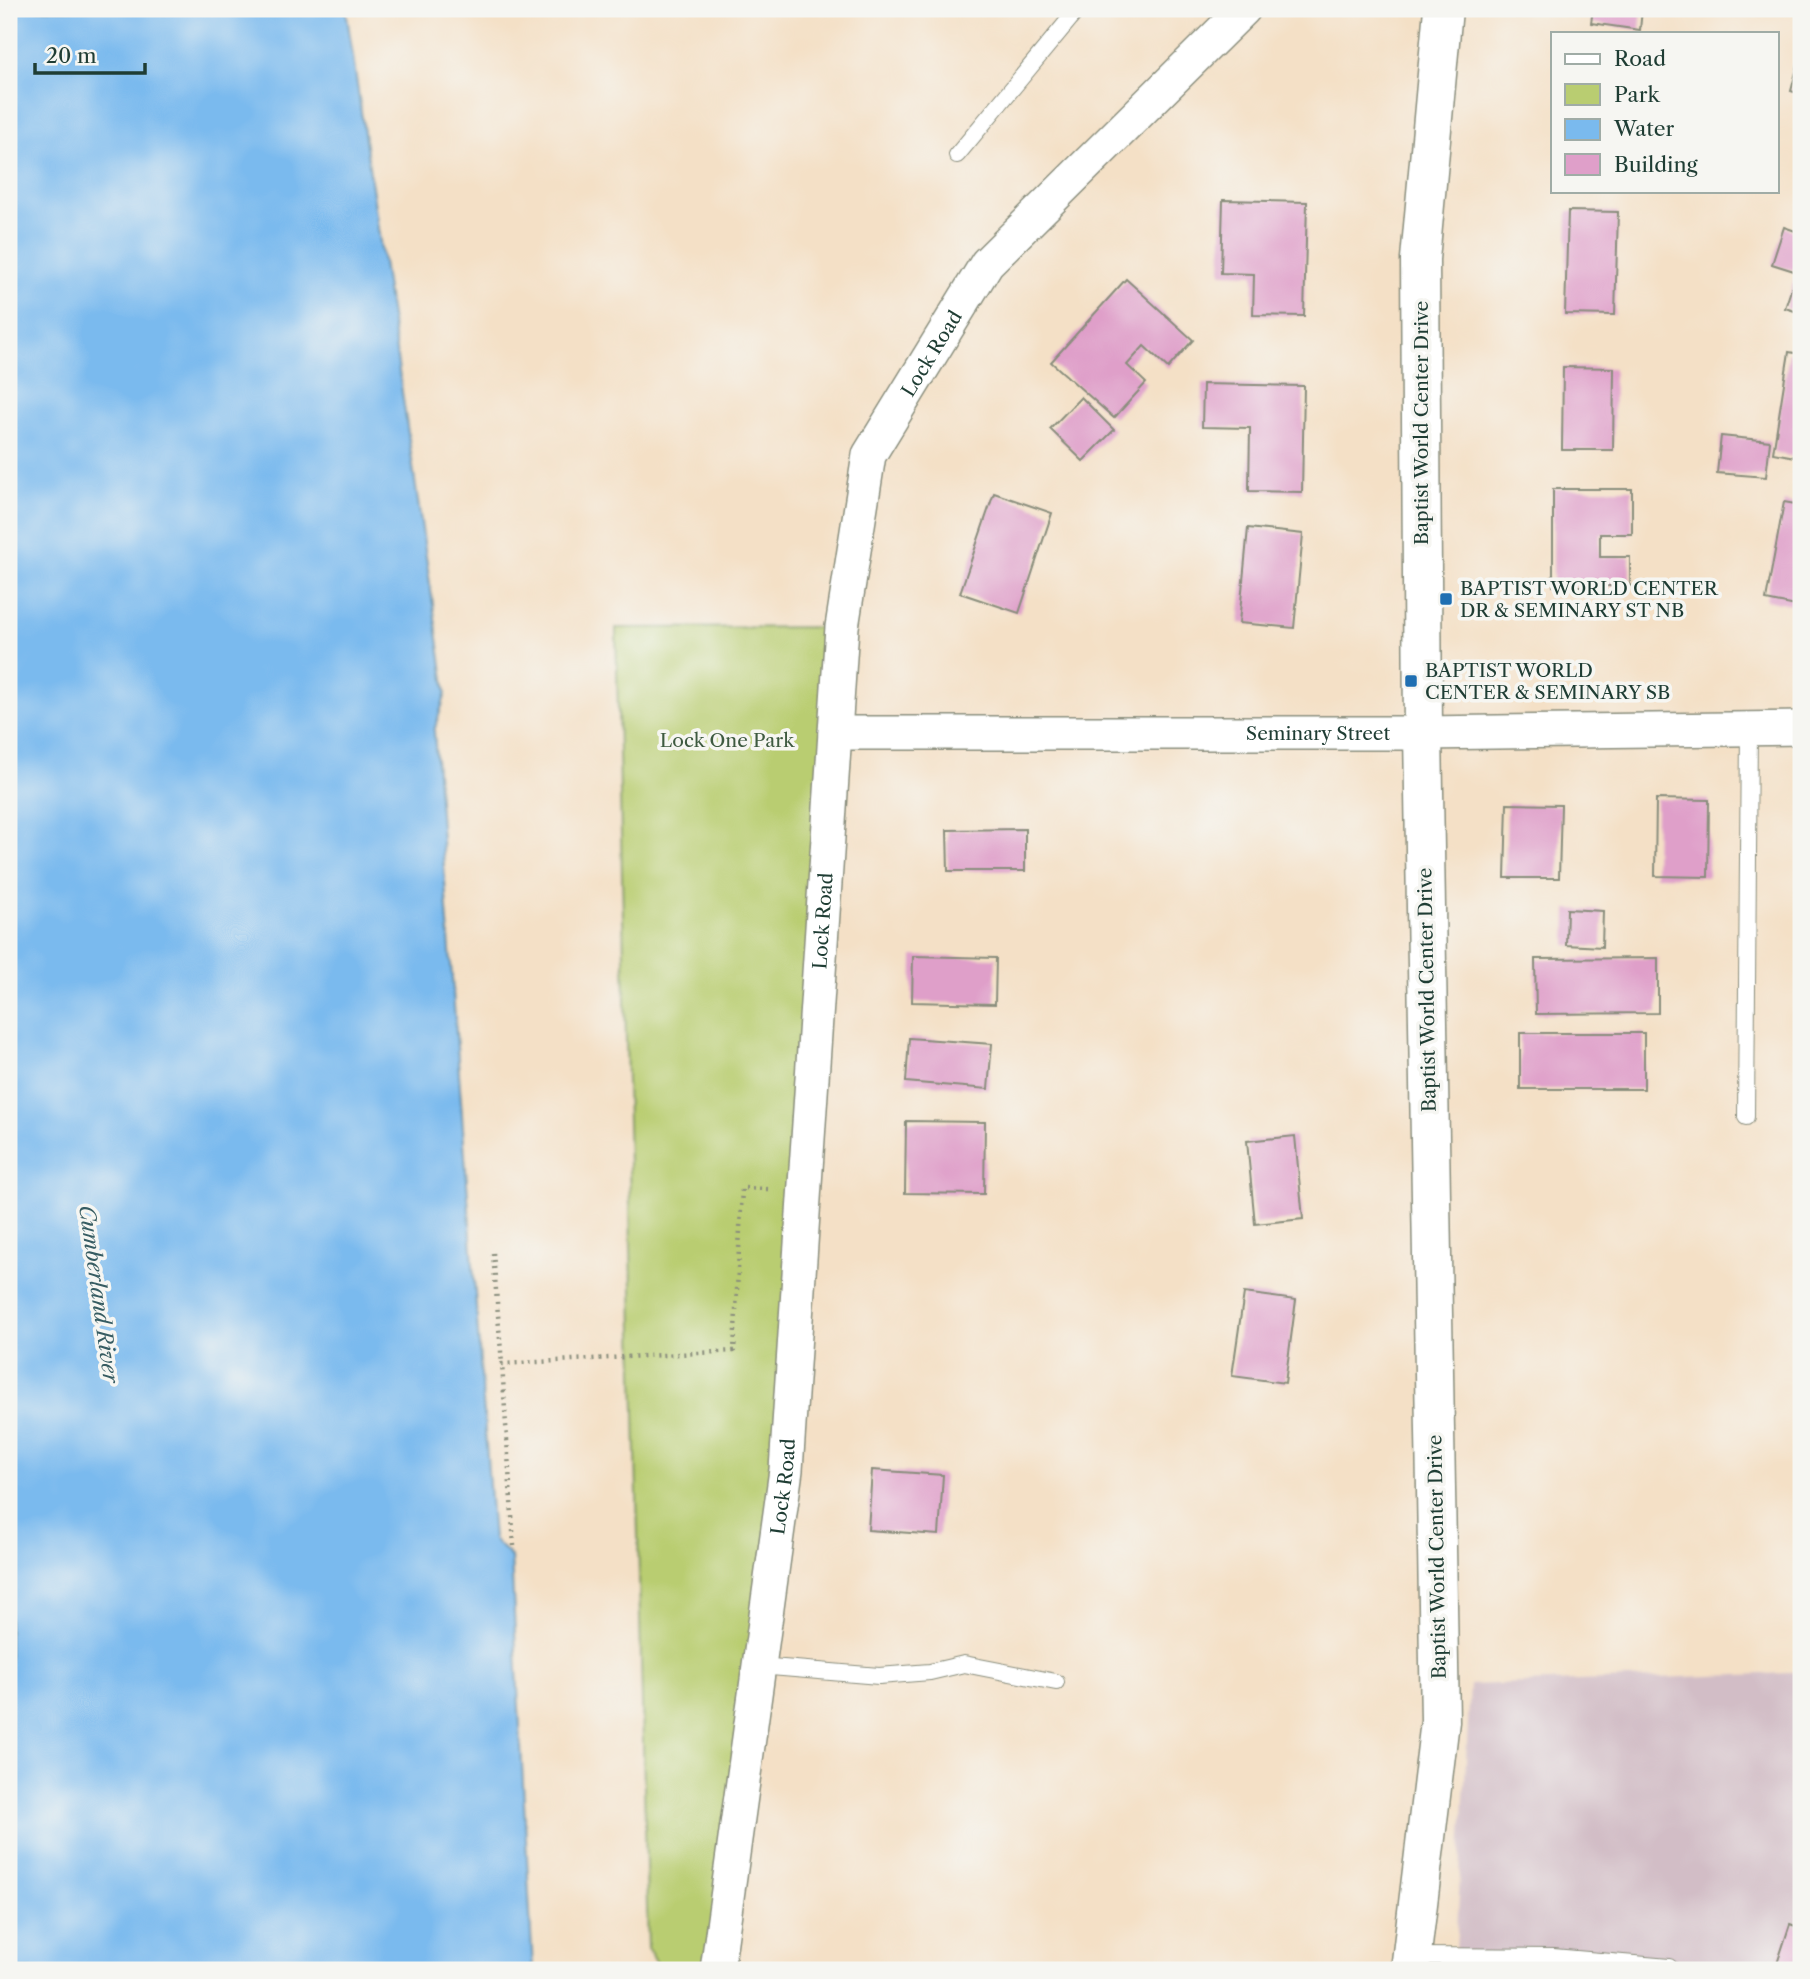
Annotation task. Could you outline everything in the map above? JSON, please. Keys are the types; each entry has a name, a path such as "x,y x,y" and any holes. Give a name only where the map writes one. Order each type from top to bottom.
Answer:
{"street":[{"name":"Lock Road","path":"717,1970 786,1470 842,627 869,455 987,264 1244,9"},
{"name":"Baptist World Center Drive","path":"1410,1963 1440,1721 1423,733 1420,259 1443,9"},
{"name":"Seminary Street","path":"835,733 1423,733 1801,728"}],"lane":[{"path":"957,155 1078,9"},
{"path":"1746,1117 1749,728"},
{"path":"759,1666 879,1676 930,1672 964,1664 1056,1682"},
{"path":"1410,1963 1553,1957 1669,1967"}],"path":[{"path":"502,1364 734,1352 742,1188 805,1189"},
{"path":"493,1253 514,1546"}],"shaded area":[{"path":"1801,1668 1801,1970 1455,1970 1470,1685 1790,1673"}],"green space":[{"name":"Lock One Park","path":"842,627 786,1470 717,1970 661,1970 648,1949 616,628"}],"water":[{"name":"Cumberland River","path":"9,9 346,9 446,693 434,731 493,1539 511,1557 533,1970 9,1970"}],"building":[{"path":"1593,9 1642,9 1640,30 1591,23"},
{"path":"1801,53 1801,94 1791,91"},
{"path":"1223,200 1307,202 1304,316 1253,315 1254,274 1221,273"},
{"path":"1568,211 1618,212 1615,315 1565,314"},
{"path":"1784,227 1801,233 1801,313 1785,308 1797,272 1772,264"},
{"path":"1126,279 1193,340 1168,368 1144,346 1127,365 1146,383 1114,418 1051,362"},
{"path":"1789,352 1801,354 1801,458 1773,453"},
{"path":"1563,367 1614,368 1613,450 1562,450"},
{"path":"1203,384 1304,386 1302,492 1249,491 1250,428 1202,427"},
{"path":"1081,397 1114,430 1083,461 1050,429"},
{"path":"1721,436 1770,441 1766,477 1717,473"},
{"path":"1553,489 1632,489 1632,534 1600,534 1600,557 1630,557 1630,586 1553,586"},
{"path":"994,493 1052,513 1019,613 960,593"},
{"path":"1784,502 1801,505 1801,607 1766,600"},
{"path":"1248,528 1303,534 1294,628 1239,623"},
{"path":"1656,799 1709,800 1708,877 1655,876"},
{"path":"1507,804 1561,805 1559,878 1505,878"},
{"path":"1025,829 1025,871 948,871 947,830"},
{"path":"1567,909 1603,911 1602,947 1566,945"},
{"path":"913,956 996,958 995,1004 912,1002"},
{"path":"1658,958 1658,1013 1536,1014 1535,959"},
{"path":"1520,1033 1644,1033 1644,1089 1520,1089"},
{"path":"909,1038 992,1044 988,1089 906,1082"},
{"path":"906,1121 985,1122 984,1194 905,1193"},
{"path":"1295,1136 1303,1219 1255,1224 1247,1141"},
{"path":"1244,1293 1296,1300 1285,1383 1232,1376"},
{"path":"872,1470 943,1475 939,1535 868,1530"},
{"path":"1790,1924 1801,1928 1801,1970 1775,1970"}],"place":[{"name":"BAPTIST WORLD CENTER DR & SEMINARY ST NB","path":"1446,599"},
{"name":"BAPTIST WORLD CENTER & SEMINARY SB","path":"1411,681"}]}
